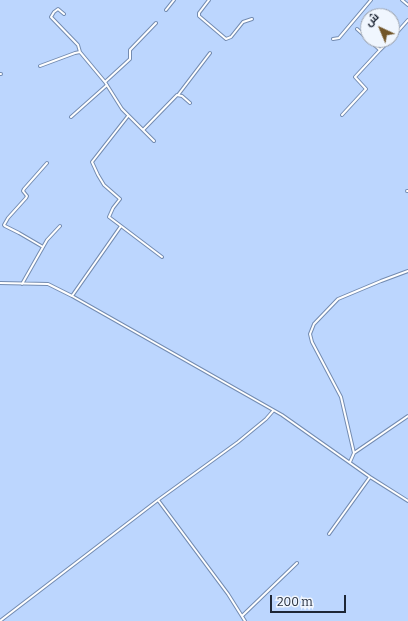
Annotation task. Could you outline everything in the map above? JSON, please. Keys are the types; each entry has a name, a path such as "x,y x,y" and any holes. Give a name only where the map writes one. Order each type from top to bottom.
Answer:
{"street":[{"path":"166,10 174,0"},
{"path":"209,0 199,13 199,16 226,39 231,37 243,22 252,19"},
{"path":"333,39 339,38 371,0"},
{"path":"402,0 408,5"},
{"path":"64,14 58,9 50,17 78,45 80,52 105,82 128,116 154,141"},
{"path":"400,29 408,20"},
{"path":"105,82 130,59 130,50 156,23"},
{"path":"342,115 366,89 355,77 380,50"},
{"path":"40,66 80,52"},
{"path":"143,130 178,95 210,53"},
{"path":"71,117 107,85"},
{"path":"178,95 182,96 190,103"},
{"path":"128,116 92,162 104,185 120,199 109,217 162,257"},
{"path":"43,247 4,225 8,218 26,198 23,191 24,189 46,163"},
{"path":"22,284 43,247 60,226"},
{"path":"72,296 121,226"},
{"path":"354,453 340,397 312,342 310,334 314,324 338,299 408,271"},
{"path":"0,283 48,284 72,296 273,410 370,477 408,501"},
{"path":"0,621 158,500 238,442 266,419 273,410"},
{"path":"350,462 354,453 408,416"},
{"path":"329,534 370,477"},
{"path":"158,500 228,594 245,621"},
{"path":"242,616 298,563"}]}
